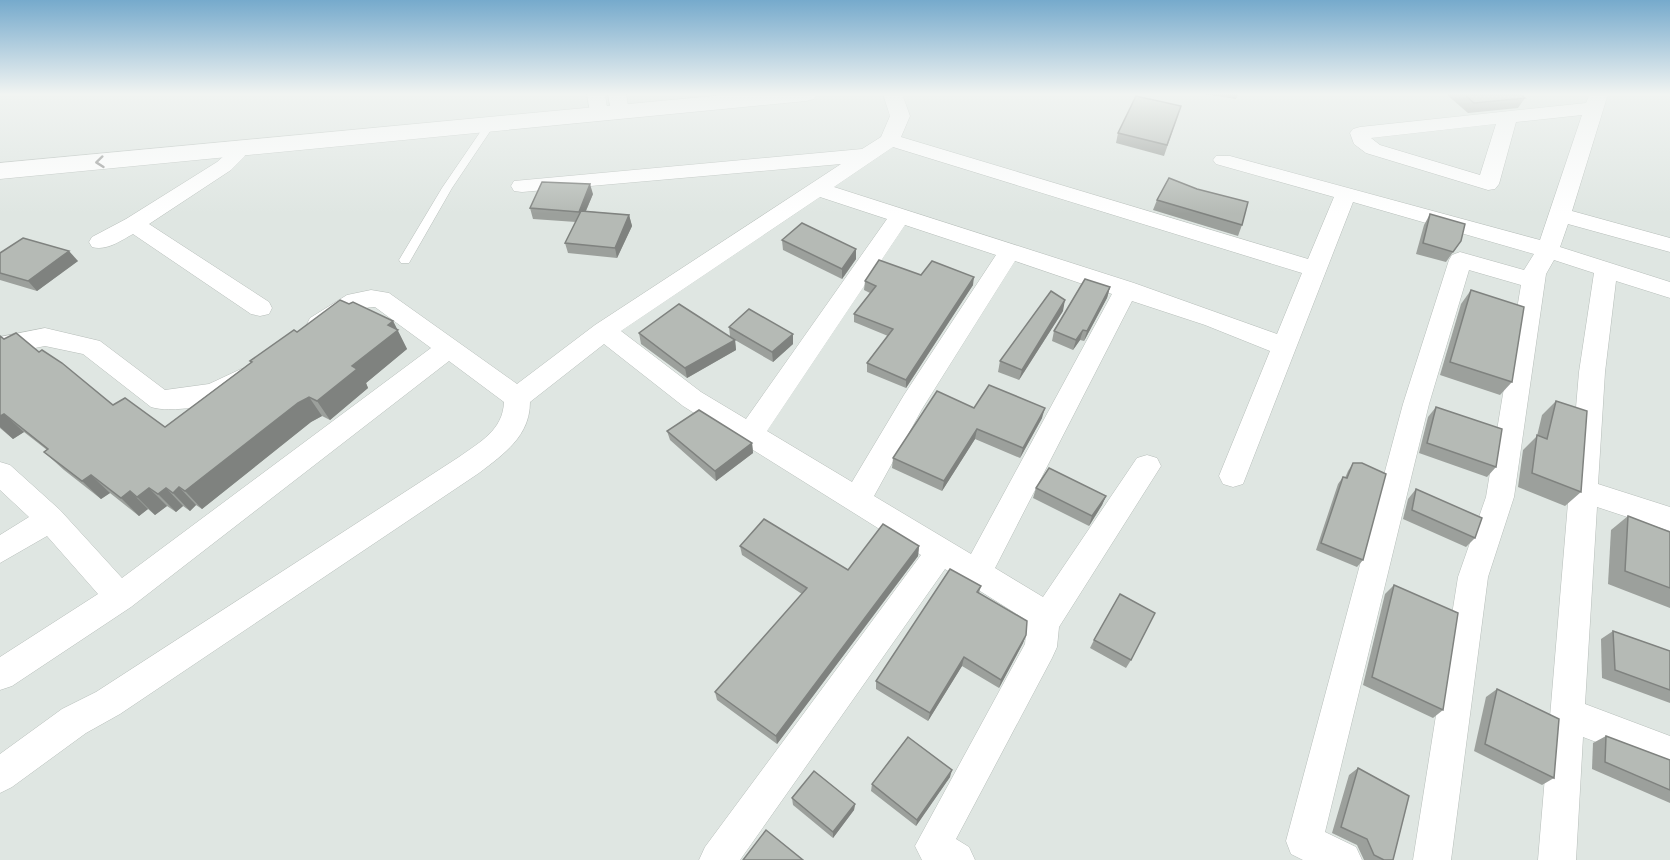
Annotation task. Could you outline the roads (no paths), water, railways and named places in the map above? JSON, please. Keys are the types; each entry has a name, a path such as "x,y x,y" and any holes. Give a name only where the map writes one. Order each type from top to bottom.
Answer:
{"main road":[{"path":"0,149 184,134"},
{"path":"0,171 386,134"}],"street":[{"path":"518,398 604,331 819,189 890,140 892,134"},
{"path":"1360,134 1361,140 1373,149 1488,184 1503,134"},
{"path":"1432,860 1473,577 1500,497 1534,281 1533,274 1548,250 1586,134"},
{"path":"890,140 1316,269"},
{"path":"100,242 134,224 224,166 236,156 234,149"},
{"path":"522,186 868,155"},
{"path":"1224,160 1548,250 1670,290"},
{"path":"819,189 1214,319 1284,347"},
{"path":"1233,476 1346,193"},
{"path":"1560,215 1670,245"},
{"path":"750,435 900,216"},
{"path":"134,224 260,308"},
{"path":"857,500 914,402 1010,251"},
{"path":"1343,860 1304,841 1416,404 1460,260 1534,281"},
{"path":"1557,860 1592,372 1606,269"},
{"path":"977,573 1126,290"},
{"path":"295,341 353,300 368,297 381,299 518,398"},
{"path":"604,331 692,399 1034,608 1043,624"},
{"path":"0,346 45,338 91,347 160,400 192,398 228,389 257,368"},
{"path":"0,675 120,597 449,348"},
{"path":"0,775 74,721 108,703 469,465 512,431 518,409 518,398"},
{"path":"956,860 933,846 1041,646 1043,624 1146,466"},
{"path":"0,473 50,519 120,597"},
{"path":"1583,491 1670,519"},
{"path":"0,550 50,519"},
{"path":"718,860 941,551"},
{"path":"1567,714 1670,753"}],"lane":[{"path":"405,260 447,188 483,134"}]}
